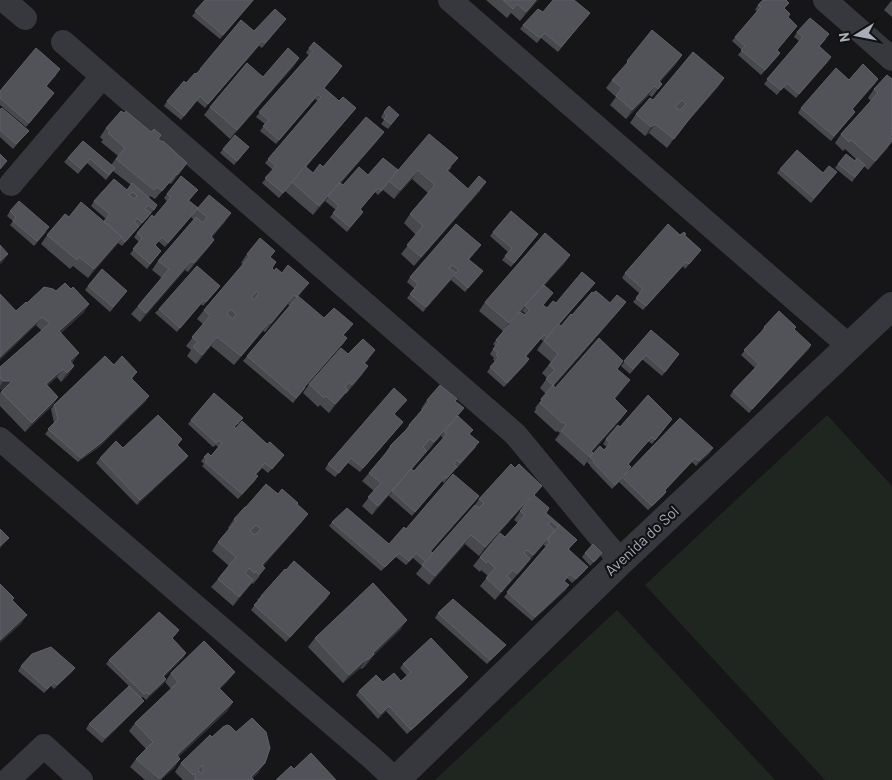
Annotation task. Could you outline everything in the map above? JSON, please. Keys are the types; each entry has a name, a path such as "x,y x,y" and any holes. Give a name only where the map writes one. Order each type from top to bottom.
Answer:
{"street":[{"path":"4,0 25,18"},
{"path":"450,0 850,346"},
{"path":"824,0 892,59"},
{"path":"63,42 515,434 621,561"},
{"path":"11,184 102,77"},
{"name":"Avenida do Sol","path":"396,780 621,561 892,306"},
{"path":"0,439 372,757 396,780"},
{"path":"8,780 44,746 81,780"}],"shaded area":[{"path":"827,415 892,486 892,780 825,780 645,585"},
{"path":"617,610 775,780 436,780 436,779"}],"building":[{"path":"205,0 253,0 223,35 195,11"},
{"path":"503,0 536,0 526,12 517,4 513,9"},
{"path":"553,0 574,0 590,13 561,47 545,33 540,38 523,25 538,9 543,12"},
{"path":"763,0 786,0 789,3 784,8 790,14 788,17 797,26 777,50 780,53 765,70 741,50 745,46 735,37 761,7 758,5"},
{"path":"275,9 286,19 265,43 262,41 208,104 200,96 184,116 167,101 184,81 186,83 201,69 241,20 254,31"},
{"path":"810,18 829,34 819,46 831,57 799,94 787,83 781,90 767,79 803,37 797,32"},
{"path":"652,30 682,55 659,81 662,84 658,89 655,86 632,110 616,96 622,88 612,80"},
{"path":"314,42 342,66 324,88 339,101 343,97 356,108 283,193 265,178 276,166 268,159 321,97 318,94 279,140 263,126 269,120 259,112 313,51 309,48"},
{"path":"36,48 60,69 46,86 54,93 29,123 0,98 0,91"},
{"path":"288,48 299,58 237,130 210,107 247,63 263,77"},
{"path":"693,52 724,78 674,139 655,124 651,127 636,114 650,98 653,100","holes":["682,100 686,104 680,110 675,107"]},
{"path":"863,64 878,79 852,109 855,112 834,136 801,108 836,68 849,80"},
{"path":"887,75 892,79 892,134 890,137 892,141 875,161 851,140 849,142 841,134 878,93 874,89"},
{"path":"389,106 399,115 391,124 384,119 387,116 384,112"},
{"path":"2,108 29,131 16,144 0,130 0,109"},
{"path":"121,111 124,113 126,111 151,132 154,129 161,135 158,139 163,141 187,163 162,191 157,187 154,190 116,159 125,148 108,133 110,131 106,128"},
{"path":"366,117 384,132 319,206 292,182 305,166 313,173 320,164 323,167"},
{"path":"429,134 458,158 447,170 468,189 479,176 486,182 421,257 407,245 423,226 410,214 435,185 418,170 400,190 389,181"},
{"path":"235,135 249,147 237,161 223,149"},
{"path":"83,141 115,168 109,175 90,159 81,169 68,158"},
{"path":"797,150 823,173 829,166 837,172 814,198 780,169"},
{"path":"0,154 7,161 0,169"},
{"path":"846,154 855,161 857,158 865,165 855,177 838,164"},
{"path":"383,158 398,170 381,191 378,188 360,209 363,212 350,227 333,213 339,206 328,196 340,183 343,185 359,167 368,175"},
{"path":"181,176 198,190 188,200 198,208 168,243 162,237 155,245 161,251 150,264 133,249 142,238 137,233 171,197 167,194"},
{"path":"114,179 127,190 132,183 157,205 154,210 148,205 145,209 151,213 142,223 137,218 134,222 139,226 125,242 104,221 110,214 94,201","holes":["133,192 137,196 134,199 129,195"]},
{"path":"209,195 231,213 211,236 214,240 194,263 191,261 146,313 138,306 169,269 158,261 196,217 203,223 207,217 197,209"},
{"path":"19,201 49,227 37,241 13,221 16,217 10,211"},
{"path":"81,202 122,237 94,269 79,257 77,260 47,235 65,214 69,217"},
{"path":"511,211 538,234 514,263 505,256 512,248 493,232"},
{"path":"456,224 481,245 468,259 483,271 468,288 454,275 426,307 410,294 418,284 410,277","holes":["452,265 459,270 456,273 449,268"]},
{"path":"668,224 680,235 684,232 686,234 684,235 701,250 689,264 686,262 646,306 636,298 643,289 625,273"},
{"path":"545,233 570,255 509,323 485,302"},
{"path":"260,238 275,251 270,257 276,262 272,268 275,271 276,268 282,273 288,265 309,283 296,297 294,295 241,356 217,337 202,355 193,347 198,342 192,337 210,316 204,310 250,256 247,254","holes":["257,291 259,293 254,300 251,297","230,309 236,314 233,319 227,314"]},
{"path":"0,245 8,254 0,261"},
{"path":"197,266 220,286 206,302 204,300 180,328 159,309"},
{"path":"102,269 127,291 113,307 88,286"},
{"path":"582,272 595,283 547,337 544,335 525,356 529,359 507,383 490,367 499,357 496,355 498,353 493,349 499,342 496,340 520,312 525,315 530,310 525,306 544,285 553,293 543,305 547,308 553,301 556,303"},
{"path":"65,283 71,289 73,287 89,304 59,331 79,353 70,361 74,366 67,373 63,369 46,384 58,397 32,423 1,392 12,381 3,381 0,378 0,367 50,323 42,317 0,357 0,294 16,311 44,287 56,291"},
{"path":"596,291 610,303 617,295 626,302 553,385 546,379 555,370 549,365 558,354 544,341 558,324 561,326 592,292"},
{"path":"298,296 324,318 334,308 353,324 343,335 347,338 296,398 247,356"},
{"path":"779,311 811,345 752,409 733,391 759,364 744,350"},
{"path":"651,330 679,354 665,372 646,355 633,369 624,361"},
{"path":"599,338 623,361 617,369 630,380 614,398 627,411 591,451 593,453 590,457 561,431 566,425 564,422 562,423 540,403 541,399 553,385 555,388"},
{"path":"363,339 375,350 364,363 368,366 352,385 349,382 345,387 348,390 335,404 326,396 324,398 309,384 341,348 348,354"},
{"path":"105,356 114,365 122,356 137,372 131,378 149,396 102,442 81,458 48,429 58,419 54,405"},
{"path":"440,385 457,399 455,401 464,408 434,442 430,439 423,447 427,451 378,506 368,497 381,483 369,473 390,446 410,426 429,402 427,400"},
{"path":"394,388 407,400 394,414 403,422 363,468 351,458 339,473 328,464"},
{"path":"214,393 243,418 234,427 236,428 242,421 267,444 270,442 284,455 272,469 265,463 255,474 258,476 242,494 205,462 207,459 204,457 208,453 211,456 222,443 219,440 216,443 191,420"},
{"path":"648,395 672,419 655,440 652,437 628,464 631,467 624,475 680,418 713,448 699,461 695,458 652,506 622,477 615,485 590,457 600,446 604,450 610,443 606,439 618,425 620,427"},
{"path":"158,415 182,439 177,445 188,456 140,500 100,458 116,441 123,448"},
{"path":"458,416 473,430 469,434 479,442 460,463 457,460 454,464 457,467 447,478 445,477 415,512 392,491 411,469 414,471 447,434 444,432"},
{"path":"511,464 515,468 519,464 542,486 534,495 549,508 546,513 560,525 558,527 551,521 548,524 555,530 533,555 527,550 524,553 530,559 517,574 513,570 507,576 511,580 501,592 486,578 495,568 488,561 486,563 480,557 500,533 505,537 525,515 520,511 529,498 485,547 471,535 435,576 422,565 475,505 479,508 484,503 479,499"},
{"path":"453,474 479,496 430,551 433,553 426,562 416,553 409,561 399,553 385,567 332,522 347,508 389,544 404,527 406,529"},
{"path":"266,484 278,494 282,489 308,514 262,565 265,568 259,575 249,568 245,573 253,580 239,597 218,579 236,557 218,542 236,521 234,519","holes":["256,525 261,529 255,535 250,531"]},
{"path":"560,525 577,540 568,549 588,567 576,579 570,574 564,581 569,585 535,617 507,592 550,542 547,540"},
{"path":"0,529 9,538 0,546"},
{"path":"593,544 602,553 594,562 585,553"},
{"path":"294,561 330,593 290,637 254,605"},
{"path":"373,583 407,620 368,660 363,662 349,675 315,638"},
{"path":"0,584 27,615 0,640"},
{"path":"453,599 506,645 490,660 438,613"},
{"path":"159,612 179,630 172,638 186,653 163,676 166,679 149,695 147,692 144,694 109,660"},
{"path":"431,638 468,677 411,730 389,706 381,714 359,691 376,675 383,682 394,673 401,681 411,672 403,664"},
{"path":"204,641 235,672 219,688 233,702 177,755 180,759 160,779 136,759 153,742 135,723 178,682 171,673"},
{"path":"51,647 75,668 57,685 54,682 47,689 21,666 32,654"},
{"path":"129,686 144,701 105,738 89,724"},
{"path":"252,718 266,732 270,748 265,763 251,777 254,780 195,780 195,773 193,775 181,763 210,735 212,737 223,727 230,726 236,732","holes":["203,765 203,773 200,773 198,769"]},
{"path":"311,753 336,780 276,780 291,766 294,769"}]}
